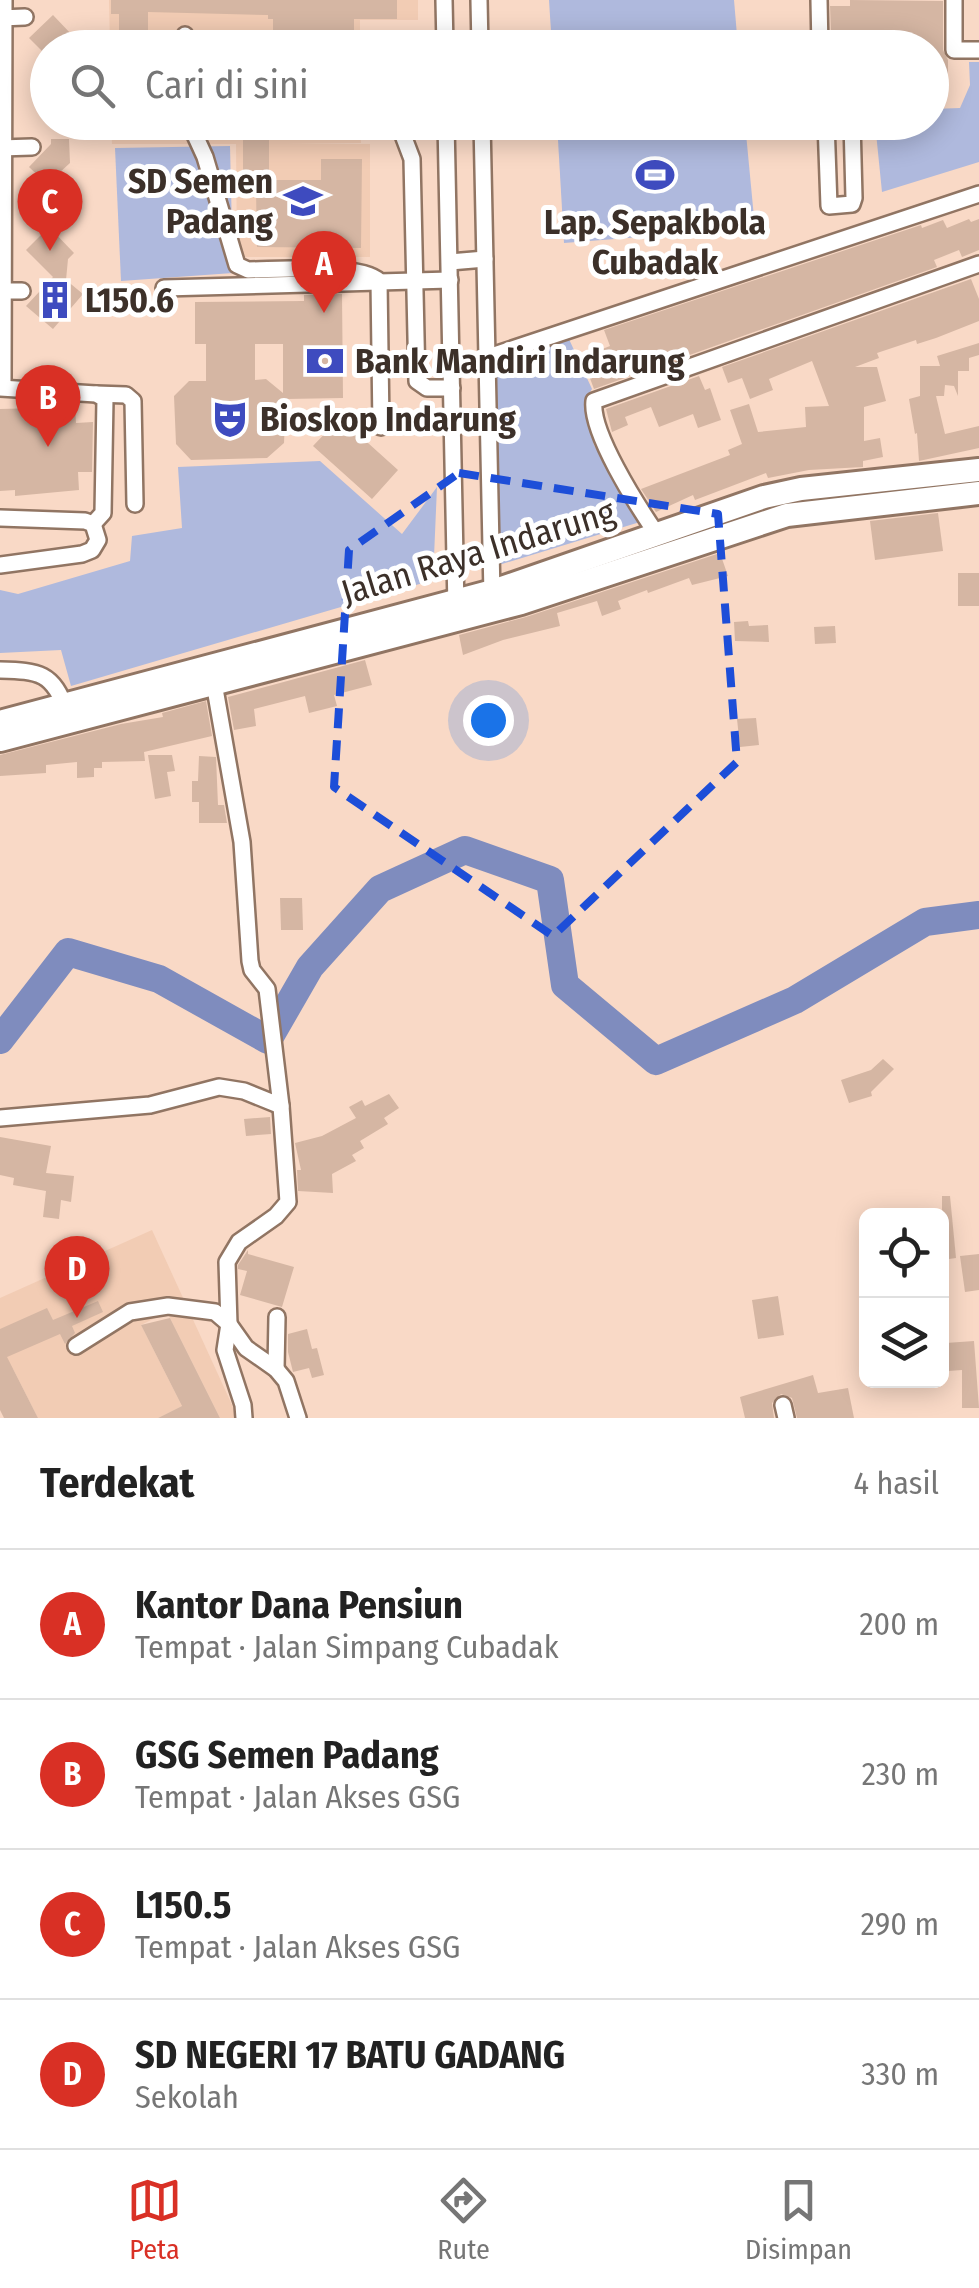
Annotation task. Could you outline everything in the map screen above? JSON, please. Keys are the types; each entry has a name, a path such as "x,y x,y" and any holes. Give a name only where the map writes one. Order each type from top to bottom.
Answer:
{"highway":[{"name":"Jalan Raya Indarung","path":"0,722 68,713 214,683 456,610 493,591 764,497 801,489 978,482"},
{"name":"Jalan Raya Indarung","path":"0,740 68,713 456,610 485,613 787,515 978,482"}],"street":[{"path":"4,0 0,388 126,395 133,401 135,504"},
{"path":"444,0 445,30"},
{"path":"479,0 480,30"},
{"path":"819,0 820,30"},
{"path":"954,0 954,50 979,50"},
{"path":"2,18 24,16"},
{"path":"197,140 237,265 248,270 362,273 373,275 378,281 381,426"},
{"path":"405,140 412,158 417,381 427,388 452,388"},
{"path":"447,140 456,610"},
{"path":"482,140 493,591 485,613"},
{"path":"827,140 829,206 840,206 852,204 854,198 852,140"},
{"path":"1,148 32,147"},
{"path":"488,357 979,194"},
{"path":"450,262 485,259"},
{"path":"656,533 610,458 594,401 979,264"},
{"path":"164,288 450,280"},
{"path":"2,291 22,291"},
{"path":"93,524 103,512 107,404 96,394"},
{"path":"0,518 74,518 93,524"},
{"path":"0,564 92,550 98,540 93,524"},
{"path":"0,670 49,678 68,713"},
{"path":"214,683 242,842 250,961 252,970 264,981 268,1002 288,1202 230,1253 226,1274 230,1324 224,1350 244,1405 244,1418"},
{"path":"0,1118 150,1105 219,1087 244,1091 281,1106"},
{"path":"76,1346 130,1312 168,1306 215,1312 230,1324 246,1348 276,1368 289,1389 298,1418"},
{"path":"276,1368 278,1316"}],"highlighted area":[{"path":"459,473 718,514 737,762 553,936 334,787 349,550"}],"shaded area":[{"path":"109,0 418,0 418,20 360,20 360,30 110,30"},
{"path":"549,0 734,0 737,30 551,30"},
{"path":"969,62 979,62 979,162 882,192 877,140 949,140 949,108 960,108 970,85"},
{"name":"SD Semen Padang","path":"112,140 361,140 361,143 286,144 370,144 370,257 237,257 236,144 112,144"},
{"name":"Lap. Sepakbola Cubadak","path":"558,140 747,140 755,228 564,243"},
{"path":"230,146 233,273 121,281 115,148"},
{"path":"568,337 592,389 584,402 594,445 640,522 489,568 486,363"},
{"path":"320,461 402,534 437,487 433,580 71,686 61,650 0,653 0,590 18,594 130,561 132,536 182,528 178,467"},
{"path":"152,1230 238,1418 220,1418 167,1312 141,1325 182,1406 158,1418 38,1418 13,1369 0,1374 0,1298"}],"building":[{"path":"111,0 397,0 397,19 354,19 354,30 273,30 273,19 268,19 268,15 148,12 148,30 119,30 119,14 111,14"},
{"path":"850,0 943,1 943,30 831,30 830,6 850,6"},
{"path":"53,15 67,30 37,30"},
{"path":"51,140 69,140 70,163 47,184 29,167"},
{"path":"243,140 269,140 269,180 321,180 321,159 362,159 361,248 257,247 256,190 243,190"},
{"path":"979,219 979,250 962,257 959,250 934,260 937,267 594,389 582,357 610,346 604,330 921,225 922,228 943,220 947,228"},
{"path":"49,227 74,253 68,259 66,280 83,294 53,329 26,306 53,277 26,250"},
{"path":"971,279 979,299 979,321 917,344 916,340 877,353 879,358 855,367 877,367 886,401 864,407 864,441 880,438 883,457 863,461 863,467 809,470 768,478 766,473 695,500 693,495 656,512 641,489 730,455 728,450 742,444 730,410 749,404 758,432 806,427 805,407 829,406 812,361 769,379 773,390 750,399 742,378 728,383 722,367"},
{"path":"342,294 343,398 286,399 284,443 267,458 191,460 176,444 174,396 189,381 206,381 206,344 195,344 195,302 304,301 304,295","holes":["255,344 283,344 283,393 266,379 255,380"]},
{"path":"979,343 979,355 969,358 969,371 958,371 958,396 954,386 945,385 944,396 936,396 945,434 979,426 979,448 919,461 909,399 920,396 920,366 940,366 937,356"},
{"path":"699,376 705,390 710,388 721,420 698,428 693,414 659,427 651,407 625,417 628,425 612,432 606,409"},
{"path":"75,407 76,423 93,422 92,472 78,472 79,490 15,496 15,490 0,491 0,409"},
{"path":"348,425 398,470 372,499 313,446 331,427 339,434"},
{"path":"938,513 943,551 875,560 870,521"},
{"path":"720,553 728,576 692,585 689,578 648,593 647,590 618,601 621,609 602,616 597,601 557,613 560,626 463,655 459,635"},
{"path":"958,573 979,573 979,606 958,606"},
{"path":"748,621 749,626 768,625 769,642 735,641 734,622"},
{"path":"835,626 836,643 815,644 814,627"},
{"path":"365,660 372,685 334,695 337,706 309,713 305,696 254,709 256,726 234,730 228,697"},
{"path":"206,701 212,736 144,752 145,761 102,762 102,768 94,768 94,777 77,778 77,762 46,765 46,773 0,776 0,755 163,717 162,713"},
{"path":"756,718 759,745 740,747 737,719"},
{"path":"148,755 172,755 175,771 167,772 171,796 155,799"},
{"path":"199,756 216,757 218,805 224,805 227,823 199,823 199,802 192,802 192,781 198,781"},
{"path":"280,898 302,898 303,930 281,930"},
{"path":"883,1059 894,1069 871,1092 872,1096 849,1103 841,1080 871,1070"},
{"path":"389,1094 399,1108 384,1118 388,1124 360,1141 364,1148 352,1155 356,1161 332,1174 333,1193 298,1191 297,1170 301,1170 295,1143 322,1136 356,1118 349,1107 362,1100 365,1106"},
{"path":"270,1117 271,1134 246,1136 244,1119"},
{"path":"0,1137 51,1146 46,1173 74,1176 71,1202 61,1200 59,1219 43,1217 46,1191 13,1185 14,1178 0,1175"},
{"path":"942,1196 950,1196 956,1258 949,1259 949,1208 942,1208"},
{"path":"248,1250 248,1254 294,1267 282,1307 240,1295 247,1271 238,1269 238,1265"},
{"path":"979,1254 979,1290 965,1292 960,1256"},
{"path":"778,1296 784,1335 758,1339 752,1300"},
{"path":"98,1301 103,1312 72,1326 75,1333 65,1344 60,1334 7,1357 38,1418 4,1418 0,1410 0,1329 47,1308 53,1320"},
{"path":"170,1318 220,1418 158,1418 182,1406 141,1325"},
{"path":"307,1329 324,1375 312,1378 309,1368 293,1372 288,1352 288,1334"},
{"path":"974,1341 979,1408 962,1408 962,1370 949,1371 949,1343"},
{"path":"813,1375 818,1393 848,1388 854,1418 797,1418 792,1398 781,1394 772,1403 774,1418 745,1418 740,1397"}],"waterway":[{"path":"0,1040 68,952 159,979 268,1040 310,967 380,889 465,850 550,880 565,985 656,1061 795,1000 925,922 979,915"}],"place":[{"name":"Lap. Sepakbola Cubadak","path":"655,175"},
{"name":"SD Semen Padang","path":"303,201"},
{"name":"L150.5","path":"50,251"},
{"name":"L150.6","path":"55,300"},
{"name":"Kantor Dana Pensiun","path":"324,313"},
{"name":"Bank Mandiri Indarung","path":"325,361"},
{"name":"Bioskop Indarung","path":"230,419"},
{"name":"GSG Semen Padang","path":"48,447"},
{"name":"SD NEGERI 17 BATU GADANG","path":"77,1318"}]}
